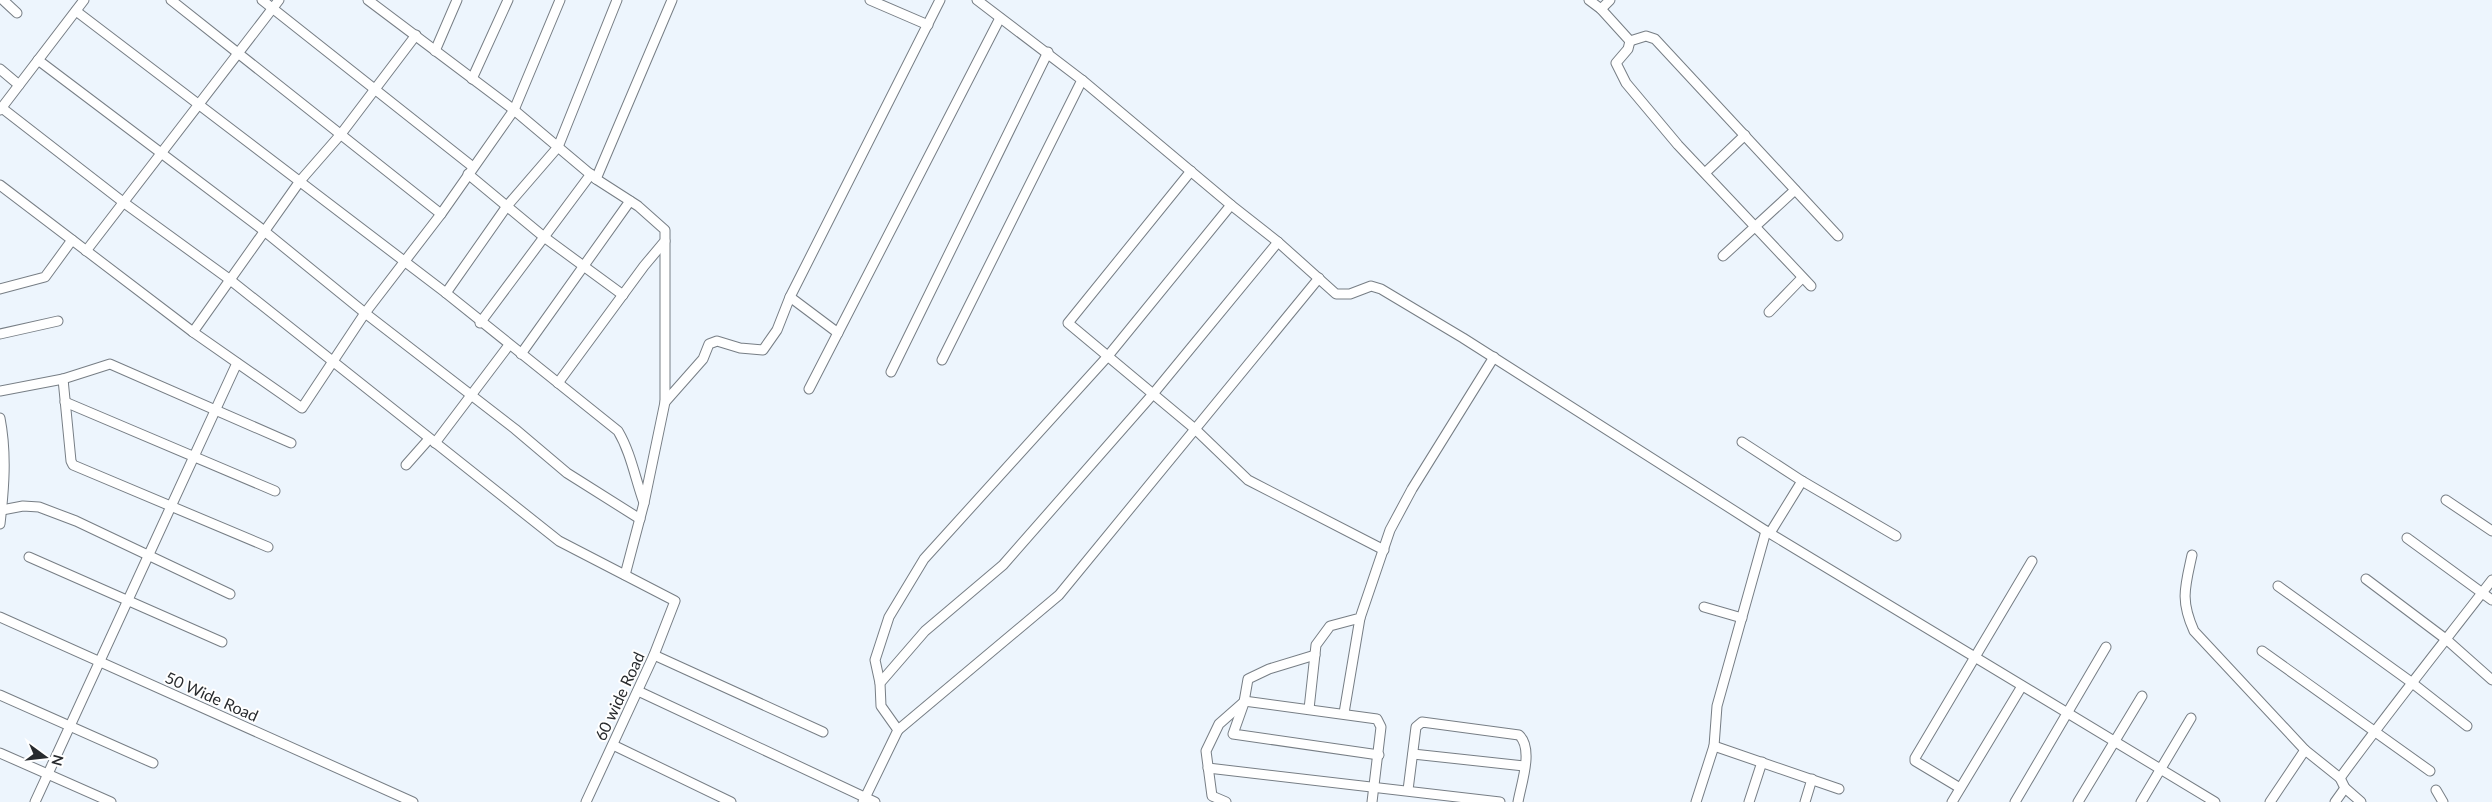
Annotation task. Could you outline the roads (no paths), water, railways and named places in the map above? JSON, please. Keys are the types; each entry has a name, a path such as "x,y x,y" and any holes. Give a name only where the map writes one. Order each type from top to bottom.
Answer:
{"street":[{"path":"3,0 17,13"},
{"path":"84,0 1,109 123,202 229,279 559,542 625,575 644,503 665,402 665,230 630,201 594,177 514,110 368,0"},
{"path":"171,0 441,214"},
{"path":"262,0 376,89 471,170 507,206 544,237 623,296"},
{"path":"86,251 279,0"},
{"path":"435,51 457,0"},
{"path":"472,80 508,0"},
{"path":"0,185 193,332 302,408 365,314 441,214 514,110 560,0"},
{"path":"446,293 507,206 558,147 617,0"},
{"path":"480,323 544,237 594,177 672,0"},
{"path":"870,0 928,25"},
{"path":"665,402 702,359 709,344 717,341 740,348 763,350 777,330 790,297 940,0"},
{"path":"978,0 1048,52 1278,242 1336,294 1350,294 1371,286 1381,289 1494,357 1768,532 2160,769 2209,801"},
{"path":"1589,0 1601,9 1630,41"},
{"path":"1601,9 1610,0"},
{"path":"76,11 446,293 480,323 618,431 628,449 633,475 644,503"},
{"path":"809,389 1000,18"},
{"path":"193,332 263,230 300,181 341,134 416,35"},
{"path":"1630,41 1646,36 1655,40 1838,236"},
{"path":"1630,41 1628,49 1616,63 1622,75 1678,145 1811,286"},
{"path":"891,372 1048,52"},
{"path":"38,60 263,230 365,314 472,395 567,473 640,519"},
{"path":"0,68 19,85"},
{"path":"942,360 1082,80"},
{"path":"1705,173 1745,135"},
{"path":"1191,171 1068,323 1195,429 1248,480 1384,550"},
{"path":"1722,256 1795,190"},
{"path":"522,354 630,201"},
{"path":"898,730 881,706 880,683 875,660 890,618 924,559 1108,356 1231,205"},
{"path":"0,289 45,277 72,240"},
{"path":"558,383 665,241"},
{"path":"880,683 925,631 1003,565 1153,394 1278,242"},
{"path":"864,800 898,730 1059,595 1319,278"},
{"path":"1769,312 1802,278"},
{"path":"790,297 838,333"},
{"path":"0,334 58,322"},
{"path":"406,465 432,441 472,395 509,345"},
{"path":"1344,713 1360,618 1390,530 1412,489 1494,357"},
{"path":"35,802 237,363"},
{"path":"0,392 63,379 110,364 291,443"},
{"path":"63,379 71,461 74,465 268,547"},
{"path":"65,402 193,458 275,491"},
{"path":"0,418 4,439 4,486 0,524"},
{"path":"1742,442 1802,481 1896,536"},
{"path":"1696,802 1714,746 1718,706 1768,532 1802,481"},
{"path":"2446,500 2492,531"},
{"path":"2,510 23,506 39,508 76,521 150,554 230,594"},
{"path":"2407,538 2492,600"},
{"path":"2192,554 2184,594 2186,612 2194,631 2305,750 2340,778 2345,788 2360,802"},
{"path":"29,556 222,642"},
{"path":"1960,788 1915,762 1915,758 2032,561"},
{"name":"60 wide Road","path":"586,802 654,655 675,601 625,575"},
{"path":"2366,579 2447,640 2492,680"},
{"path":"2340,778 2411,682 2447,640 2492,580"},
{"path":"2278,586 2411,682 2467,726"},
{"path":"1704,607 1742,618"},
{"name":"50 Wide Road","path":"0,617 413,802"},
{"path":"1309,709 1316,645 1330,626 1360,618"},
{"path":"2015,802 2106,647"},
{"path":"2262,651 2430,771"},
{"path":"654,655 824,732"},
{"path":"1315,655 1269,669 1248,680 1234,734 1379,755"},
{"path":"1952,802 2022,686"},
{"path":"638,690 864,800 875,802"},
{"path":"0,695 153,763"},
{"path":"2078,802 2142,696"},
{"path":"1226,802 1212,796 1206,751 1219,724 1244,701 1372,717 1380,722 1379,755 1372,802"},
{"path":"2141,802 2191,718"},
{"path":"1408,790 1416,727 1422,722 1519,735 1524,740 1527,750 1518,802"},
{"path":"613,745 731,802"},
{"path":"1714,746 1839,789"},
{"path":"2270,802 2305,750"},
{"path":"0,753 111,802"},
{"path":"1412,754 1524,766"},
{"path":"1749,802 1762,762"},
{"path":"1208,768 1500,802"},
{"path":"1805,802 1812,779"},
{"path":"2335,802 2345,788"},
{"path":"2436,790 2444,802"}]}
